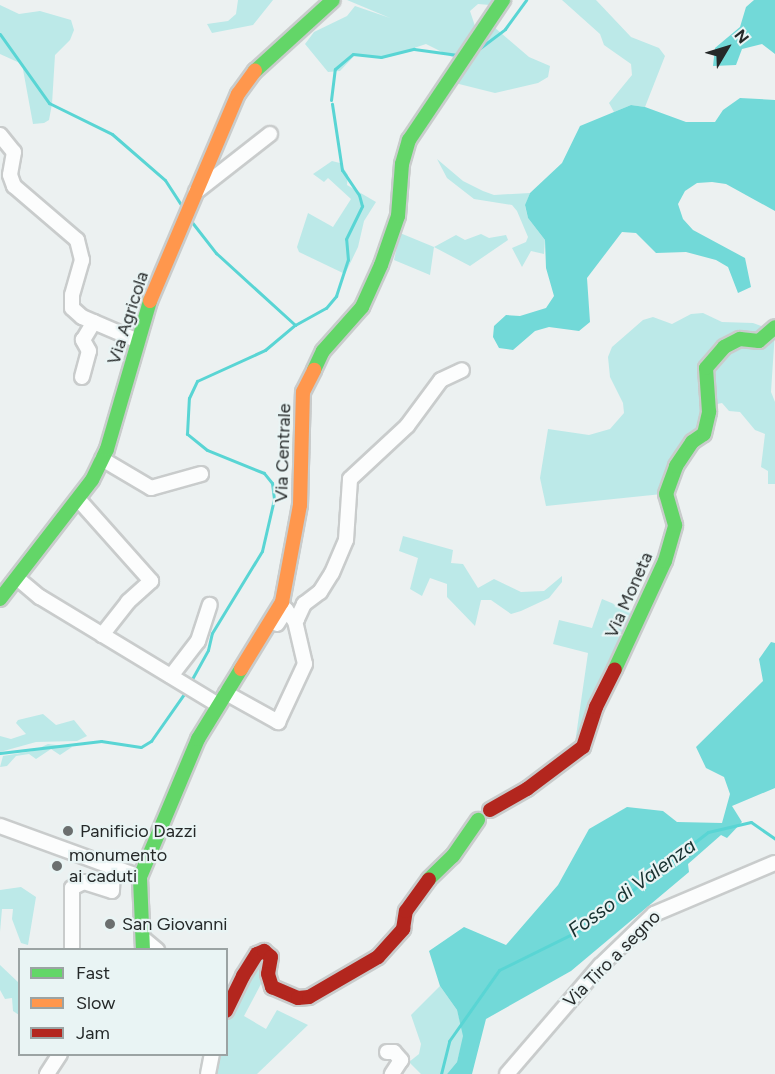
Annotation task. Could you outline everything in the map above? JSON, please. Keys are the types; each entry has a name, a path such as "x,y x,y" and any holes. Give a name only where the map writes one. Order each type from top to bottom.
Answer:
{"street":[{"name":"Via Agricola","path":"0,599 78,499 102,459 114,429 136,340 238,94 253,72 333,0"},
{"name":"Via Centrale","path":"140,877 180,776 222,699 282,602 300,506 303,392 323,351 352,320 371,288 398,216 405,151 502,0"},
{"name":"Via Agricola","path":"196,192 270,134"},
{"path":"0,135 14,152 10,176 14,186 77,240 82,260 71,302 72,308 94,322 136,340"},
{"path":"82,377 89,351 83,340 94,322"},
{"name":"Via Moneta","path":"490,810 527,789 583,747 600,697 642,618 665,561 675,525 666,494 676,466 692,442 704,434 709,412 706,368 724,347 741,339 759,341 775,327"},
{"path":"295,621 304,604 325,585 341,554 346,540 350,479 407,426 441,380 462,370"},
{"path":"102,459 151,488 201,474"},
{"path":"78,499 151,581 128,602 102,634"},
{"path":"17,578 40,597 199,693 222,699 278,722 305,664 295,621 286,610 269,638 253,651"},
{"path":"174,678 198,640 210,605"},
{"path":"228,1007 257,954 264,951 271,957 268,974 272,987 298,998 309,998 378,957 403,929 406,911 422,885 453,856 478,820"},
{"path":"0,827 140,877 144,945"},
{"name":"Via Tiro a segno","path":"507,1074 600,966 654,914 774,857"},
{"path":"72,948 72,888 84,882 112,891 113,868"},
{"path":"387,1052 394,1052 401,1060 392,1074"},
{"path":"47,1074 59,1056"},
{"path":"208,1074 212,1056"}],"shaded area":[{"path":"238,0 273,0 253,25 212,33 207,24 228,21 236,14"},
{"path":"347,0 493,0 490,5 478,4 470,11 475,26 454,58 426,44 384,58 356,54 340,71 328,72 305,44 314,32 347,16 355,6 390,18"},
{"path":"562,0 596,0 631,37 659,48 665,56 645,107 631,105 614,112 609,103 632,75 631,64 604,45 600,34"},
{"path":"754,0 775,0 775,54 762,44 742,49 736,65 713,66 715,48 740,27 746,7"},
{"path":"0,5 19,14 40,11 71,20 74,30 70,40 55,55 52,104 49,120 44,123 33,124 22,64 0,54"},
{"path":"494,27 529,57 550,66 548,77 538,83 495,93 451,82"},
{"path":"740,98 775,100 775,211 726,184 712,182 697,183 685,191 678,204 683,219 693,230 745,258 751,287 738,293 728,267 716,260 686,252 656,253 636,233 622,232 587,278 590,322 579,331 549,327 535,331 513,350 499,348 493,337 494,326 506,315 520,316 546,308 554,296 546,268 545,240 528,218 525,205 530,193 562,163 580,126 631,105 645,107 686,122 715,122 723,110"},
{"path":"437,159 463,181 483,191 494,195 530,193 525,206 528,218 545,240 544,254 531,251 522,267 512,248 526,242 528,237 517,211 512,205 474,199 447,178"},
{"path":"332,161 340,163 348,175 347,185 376,202 364,221 358,247 345,274 299,252 297,247 308,213 333,227 351,199 328,178 324,182 313,174"},
{"path":"400,233 434,247 430,275 394,260"},
{"path":"481,234 489,238 506,235 508,240 470,266 434,247 456,235 465,240"},
{"path":"703,313 722,322 753,323 775,331 771,392 775,402 775,484 768,484 768,471 761,467 765,434 755,430 740,412 729,411 722,403 717,404 662,494 546,506 540,478 548,429 589,435 610,429 624,413 623,403 610,377 608,357 612,347 643,320 653,317 672,324 691,314"},
{"path":"403,536 453,550 451,563 463,564 478,588 494,579 521,592 544,591 562,576 562,582 549,598 511,614 491,600 481,600 475,626 447,597 447,584 430,578 422,596 410,589 418,558 399,551"},
{"path":"602,599 631,611 627,631 575,743 588,653 553,644 559,620 592,628"},
{"path":"771,642 775,643 775,788 732,806 742,822 727,838 721,835 688,864 689,872 571,971 486,1019 472,1074 447,1074 457,1062 463,1036 457,1010 440,986 429,951 464,927 506,945 558,885 589,829 627,807 663,811 677,822 722,823 730,794 724,777 706,768 696,747 763,681 759,659"},
{"path":"43,714 56,725 74,720 87,736 77,741 36,742 0,752 0,736 11,739 26,734 16,723 18,720"},
{"path":"48,744 72,747 60,755 51,749 36,759 29,754 16,756 7,766 0,767 3,756 33,751"},
{"path":"21,887 36,897 28,945 21,943 12,919 13,909 2,909 0,932 0,890"},
{"path":"260,958 261,984 244,1016 266,1029 277,1010 308,1025 257,1074 213,1074 216,1056 228,1056 228,1020"},
{"path":"0,965 18,982 18,1014 13,1011 12,998 5,999 0,990"},
{"path":"440,986 457,1010 464,1036 457,1062 447,1074 421,1074 409,1062 419,1054 421,1044 411,1015"}],"waterway":[{"path":"480,48 505,29 526,0"},
{"path":"0,34 49,103 112,134 165,180 181,205"},
{"path":"331,100 335,69 353,54 381,57 414,49 458,55"},
{"path":"192,679 208,650 212,633 262,551 274,499 272,483 264,473 207,450 187,434 189,398 197,381 265,350 295,325 326,308 336,296 348,260 346,239 362,206 359,195 342,170 332,104"},
{"path":"191,221 216,253 295,325"},
{"path":"0,753 101,741 141,747 151,741 186,691"},
{"name":"Fosso di Valenza","path":"441,1074 449,1041 499,970 582,929 708,832 751,822 775,839"}],"traffic: fast":[{"path":"255,71 333,0"},
{"path":"314,370 323,351 362,307 381,265 398,216 402,164 409,140 503,0"},
{"path":"0,599 92,480 107,449 150,301"},
{"path":"615,669 665,561 675,525 666,494 676,466 692,442 704,434 709,412 706,368 724,347 740,339 759,341 775,327"},
{"path":"143,948 140,877 198,739 241,669"},
{"path":"429,879 453,856 478,820"}],"traffic: slow":[{"path":"150,301 238,94 255,71"},
{"path":"241,669 282,602 300,505 303,392 314,370"}],"traffic: jam":[{"path":"490,810 527,789 583,747 596,707 615,669"},
{"path":"228,1007 257,954 264,951 271,957 268,974 272,987 298,998 309,997 378,957 403,929 406,911 429,879"}],"place":[{"name":"Panificio Dazzi","path":"68,831"},
{"name":"monumento ai caduti","path":"57,866"},
{"name":"San Giovanni","path":"110,924"}]}
